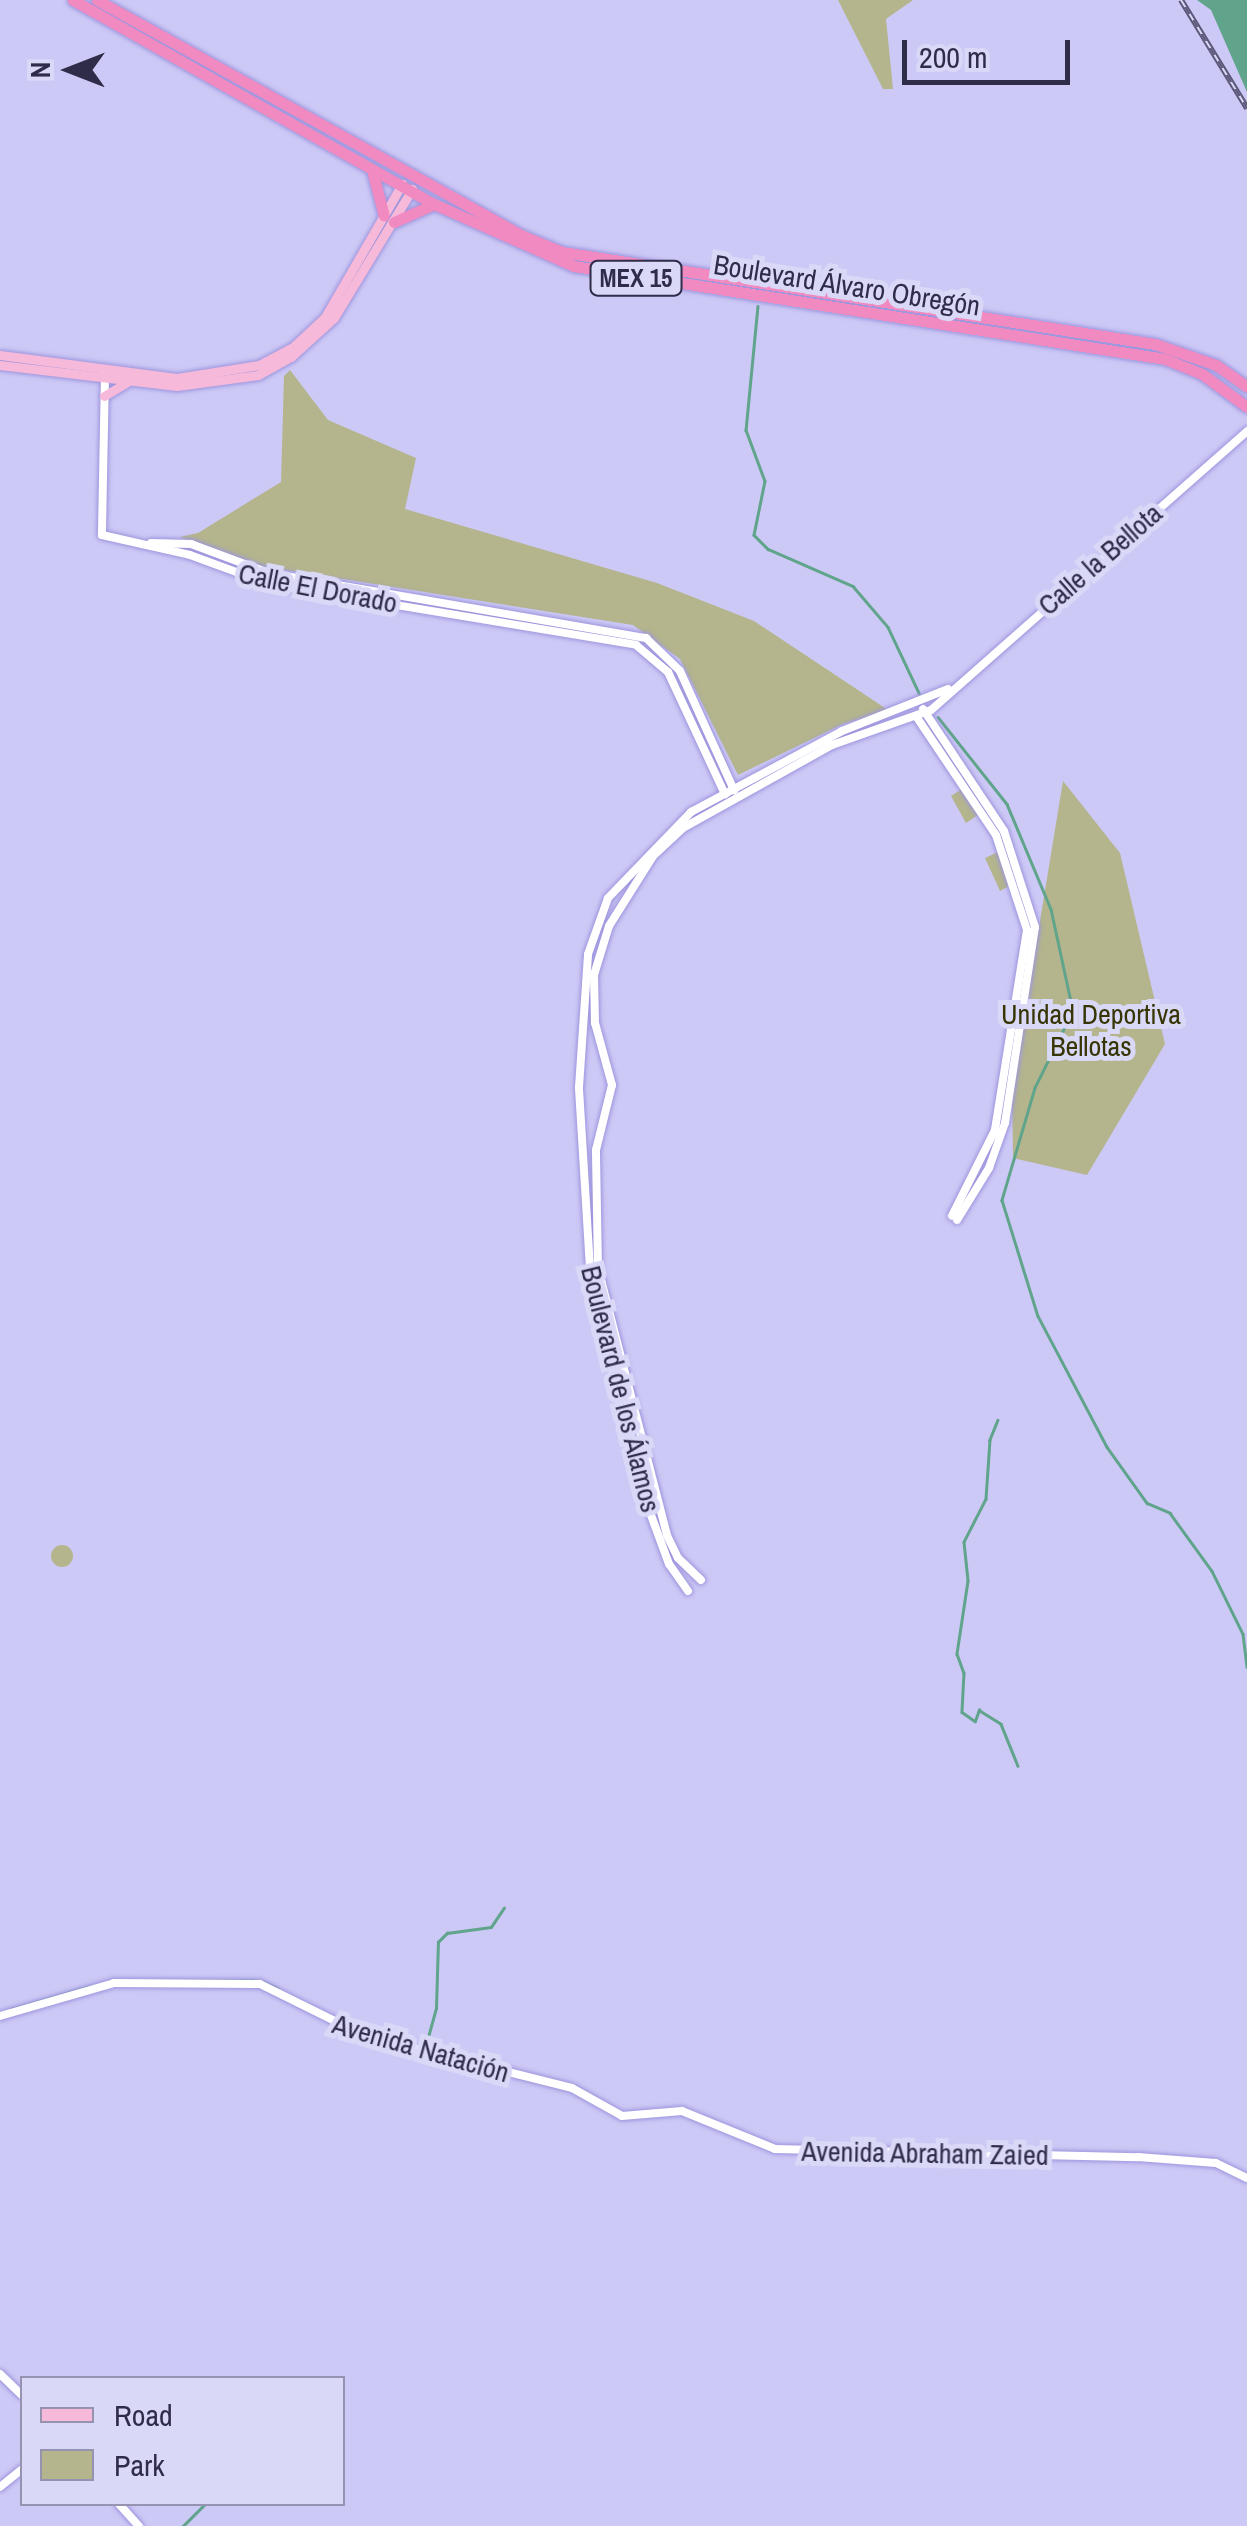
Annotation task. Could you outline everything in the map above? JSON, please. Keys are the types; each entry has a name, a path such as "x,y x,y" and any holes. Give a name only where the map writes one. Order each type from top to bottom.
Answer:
{"highway":[{"name":"Boulevard Álvaro Obregón","path":"73,0 366,168 530,250 598,272 1165,360 1202,374 1247,406"},
{"name":"Boulevard Álvaro Obregón","path":"97,0 520,235 584,258 1155,344 1216,366 1247,387"},
{"path":"115,10 134,34 168,39"},
{"path":"366,168 382,188 389,219 434,204"}],"main road":[{"path":"0,355 128,382 231,382 291,357 334,318 414,176"},
{"path":"0,365 105,375 202,378 275,358 325,316 389,219"},
{"path":"104,396 128,382"}],"street":[{"path":"104,396 105,375"},
{"name":"Calle El Dorado","path":"104,396 102,535 150,544 191,544 268,573 646,638 680,671 729,792"},
{"name":"Calle la Bellota","path":"921,715 1247,430"},
{"name":"Calle la Bellota","path":"915,706 952,688"},
{"path":"915,706 990,826 1011,870 1027,930 1020,1018 999,1144 954,1218"},
{"name":"Boulevard de los Álamos","path":"688,1591 669,1564 648,1507 594,1295 579,1087 588,954 608,898 657,840 729,792 842,731 915,706"},
{"name":"Boulevard de los Álamos","path":"702,1580 670,1542 602,1298 595,1166 612,1084 594,987 600,946 640,874 667,842 729,792 857,734 921,715"},
{"name":"Avenida Natación","path":"0,2016 114,1983 260,1984 365,2036 572,2088 610,2109"},
{"name":"Avenida Abraham Zaied","path":"610,2109 633,2117 682,2111 795,2153 1138,2156 1216,2162 1247,2178"},
{"path":"0,2374 20,2392"},
{"path":"0,2487 20,2470"},
{"path":"121,2506 139,2526"}],"green space":[{"path":"838,0 913,0 886,19 893,89 883,89"},
{"path":"290,370 328,420 416,458 405,509 657,583 754,621 888,710 843,724 738,775 680,659 633,625 260,566 180,537 198,533 281,482 284,376"},
{"name":"Unidad Deportiva Bellotas","path":"1063,781 1120,853 1165,1044 1087,1175 1013,1158 1012,1091"},
{"path":"962,789 978,815 966,823 951,796"},
{"path":"1000,851 1011,885 1000,891 985,858"},
{"path":"62,1545 70,1548 70,1564 62,1567 54,1564 51,1556 54,1548"}],"shaded area":[{"path":"1197,0 1247,0 1247,92 1211,10"}],"waterway":[{"path":"758,306 746,430 765,481 754,535 768,549 853,586 888,627 919,693"},
{"path":"938,717 1007,804 1051,909 1073,1011 1035,1088 1002,1200 1038,1316 1107,1447 1147,1503 1170,1513 1212,1571 1243,1634 1247,1667"},
{"path":"998,1420 990,1440 986,1499 964,1542 968,1581 957,1654 964,1673 962,1712 975,1721 979,1710 1001,1724 1018,1766"},
{"path":"425,2048 436,2008 438,1942 447,1933 491,1927 504,1908"},
{"path":"132,1980 254,1980"},
{"path":"262,1981 277,1988"},
{"path":"11,2009 90,1986"},
{"path":"183,2526 203,2506"}],"railway":[{"path":"1181,0 1247,108"}]}
